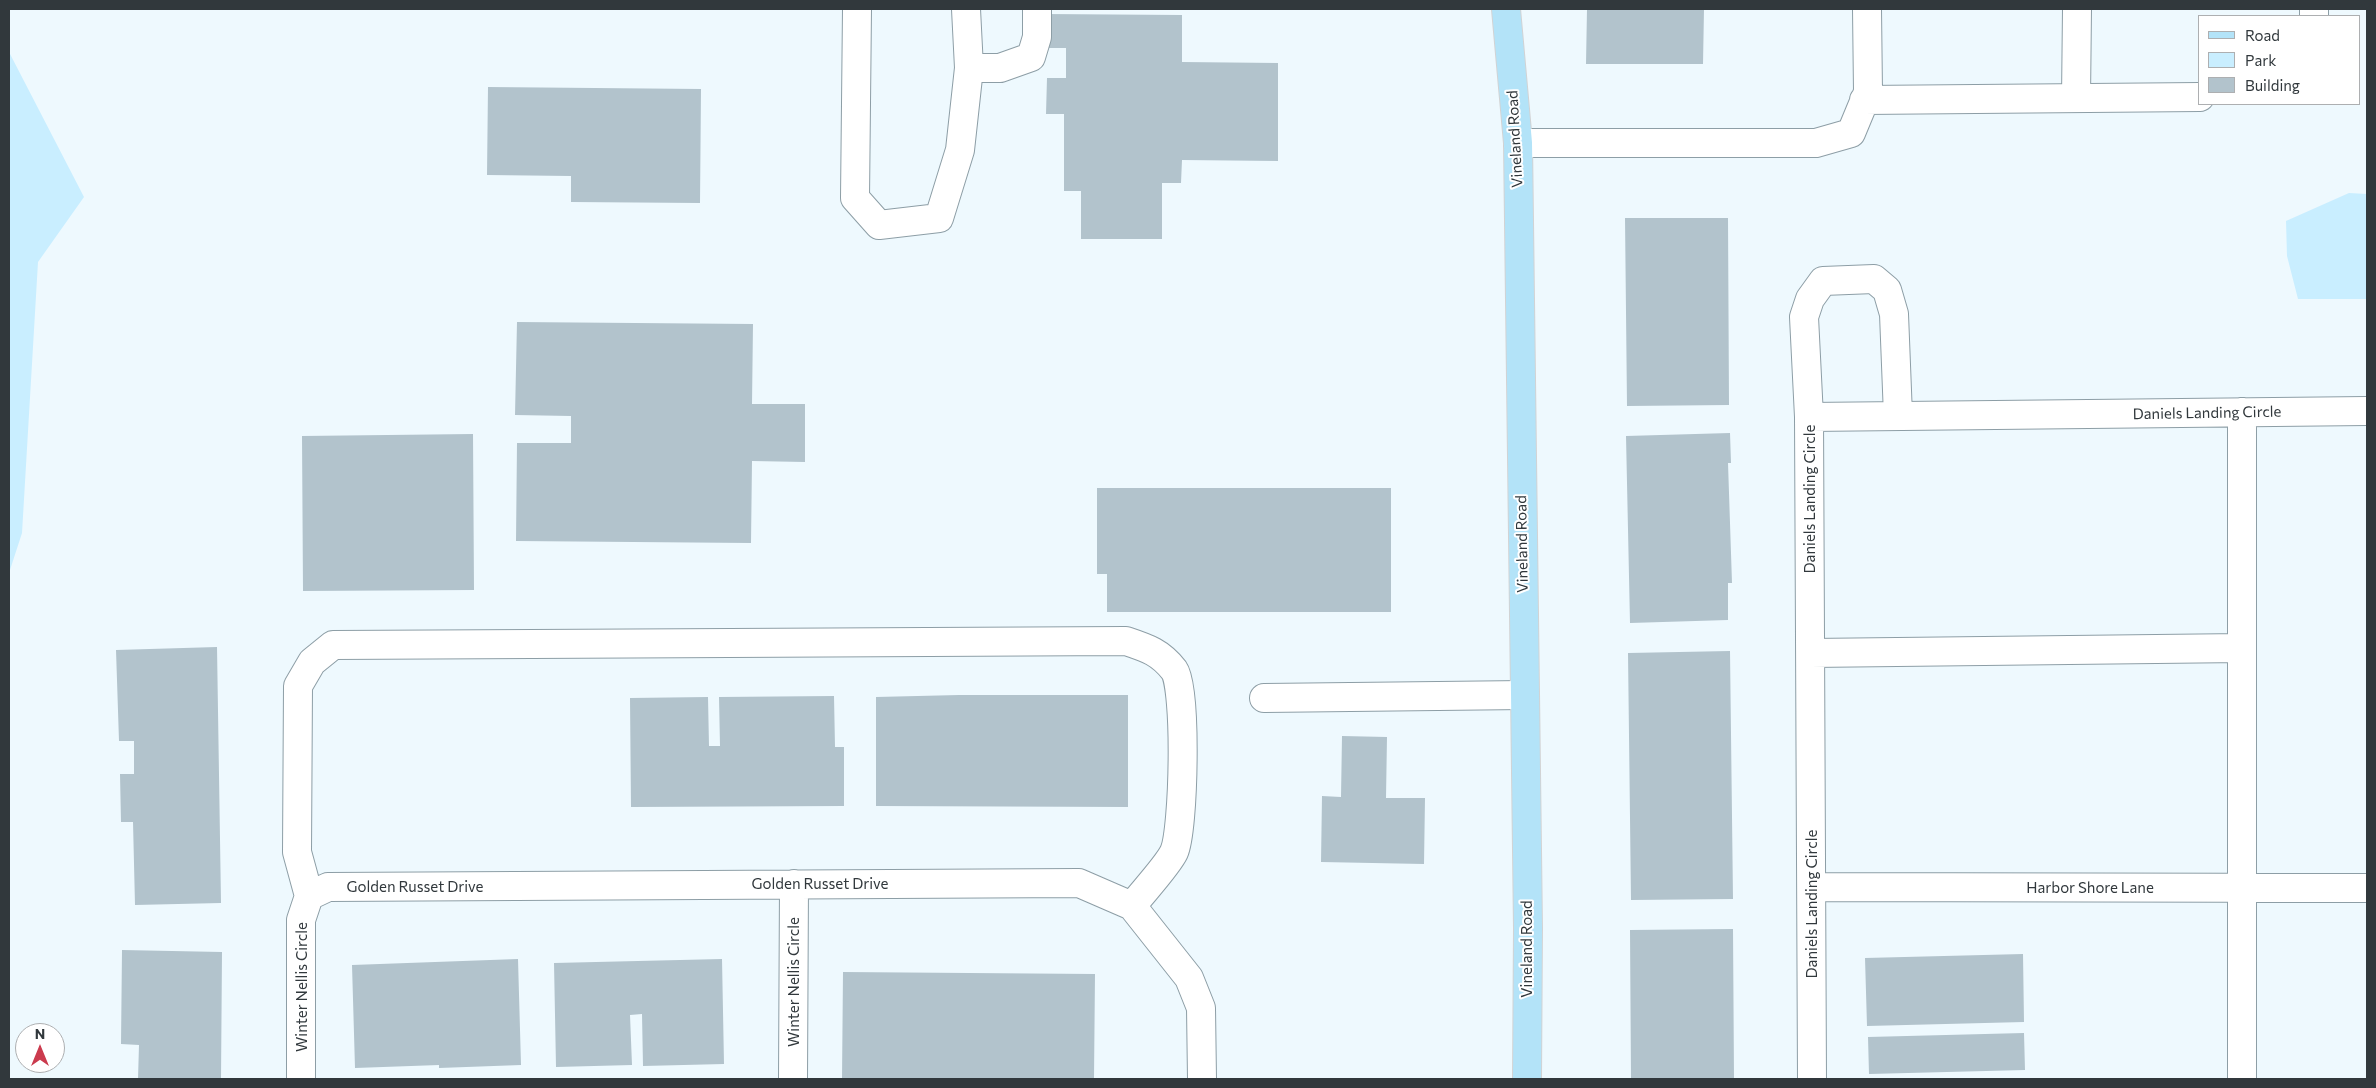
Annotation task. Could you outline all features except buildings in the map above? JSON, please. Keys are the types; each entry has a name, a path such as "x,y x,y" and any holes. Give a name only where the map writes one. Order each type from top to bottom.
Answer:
{"main road":[{"name":"Vineland Road","path":"1506,9 1518,143 1528,928 1527,1079"}],"street":[{"path":"857,9 855,198 879,224 939,218 960,150 968,68 966,9"},
{"path":"968,68 1000,68 1031,57 1037,37 1037,9"},
{"path":"1518,143 1816,143 1852,133 1868,92 1867,9"},
{"path":"2076,9 2076,98"},
{"path":"1864,100 2198,97"},
{"path":"1809,417 1804,317 1810,299 1823,281 1874,279 1886,290 1894,314 1898,416"},
{"name":"Daniels Landing Circle","path":"1812,1079 1813,887 1809,417 2367,411"},
{"path":"2242,412 2242,1079"},
{"path":"309,896 297,852 298,686 312,662 333,645 1126,641 1155,651 1175,672 1182,703 1181,818 1174,852 1132,906"},
{"path":"1811,653 2242,648"},
{"path":"1264,698 1524,695"},
{"name":"Golden Russet Drive","path":"309,896 328,888 1079,882 1132,906 1189,978 1201,1008 1202,1079"},
{"name":"Winter Nellis Circle","path":"793,1079 794,884"},
{"name":"Harbor Shore Lane","path":"1813,887 2367,888"},
{"name":"Winter Nellis Circle","path":"302,1079 301,920 309,896"}],"green space":[{"path":"9,52 84,197 38,262 22,533 9,573"},
{"path":"2349,193 2367,194 2367,299 2298,299 2287,256 2286,221"}]}
